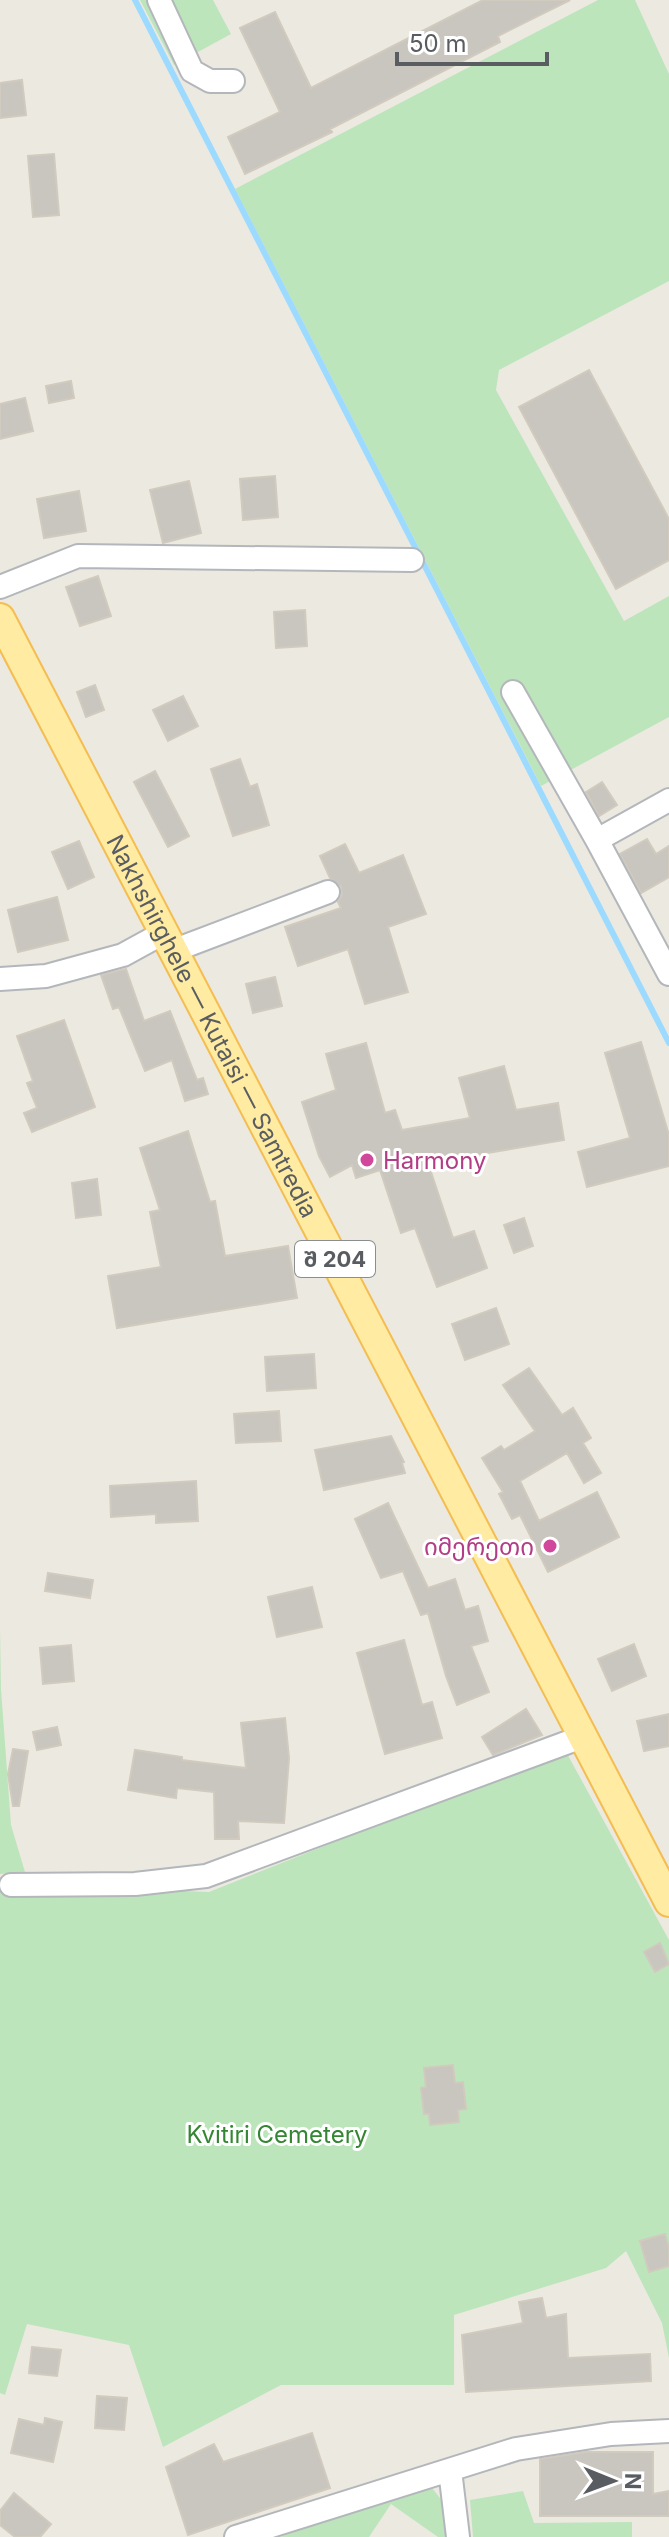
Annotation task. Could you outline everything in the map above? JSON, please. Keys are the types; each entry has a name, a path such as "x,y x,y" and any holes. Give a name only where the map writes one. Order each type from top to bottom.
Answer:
{"main road":[{"name":"Nakhshirghele — Kutaisi — Samtredia","path":"0,618 669,1902"}],"street":[{"path":"159,0 192,71 210,81 233,81"},
{"path":"0,587 78,556 412,560"},
{"path":"513,692 669,974"},
{"path":"597,840 669,800"},
{"path":"0,979 46,976 328,892"},
{"path":"11,1885 135,1884 206,1876 582,1737"},
{"path":"236,2537 516,2449 567,2439 669,2431"},
{"path":"450,2470 458,2537"}],"green space":[{"path":"140,0 213,0 231,34 174,65"},
{"path":"598,0 635,0 669,74 669,281 499,370 496,390 624,621 669,596 669,717 541,786 235,189"},
{"path":"0,1627 1,1689 11,1825 25,1872 0,1874"},
{"name":"Kvitiri Cemetery","path":"565,1750 669,1940 669,2358 662,2323 626,2251 606,2268 454,2315 454,2385 281,2385 163,2447 129,2345 27,2324 5,2395 0,2393 0,1877 61,1886 209,1892"},
{"path":"421,2487 432,2488 448,2508 445,2537 438,2537 391,2504 369,2537 280,2537"},
{"path":"523,2491 534,2523 632,2522 632,2537 473,2537 470,2500"}],"building":[{"path":"483,0 570,0 498,36 500,42 330,129 332,132 245,174 228,137 280,112 240,28 275,12 311,88"},
{"path":"22,80 26,115 0,118 0,83"},
{"path":"54,154 59,215 33,217 28,156"},
{"path":"589,370 669,519 669,560 616,589 519,407"},
{"path":"71,381 74,398 49,403 46,386"},
{"path":"25,398 33,431 0,439 0,404"},
{"path":"275,476 278,517 243,520 240,479"},
{"path":"189,481 201,533 163,543 150,490"},
{"path":"79,491 86,531 44,538 37,499"},
{"path":"98,576 111,616 80,626 66,587"},
{"path":"305,610 307,646 276,648 274,612"},
{"path":"95,685 104,710 86,717 77,692"},
{"path":"183,696 198,726 168,741 153,710"},
{"path":"240,759 250,787 257,784 269,825 233,836 211,769"},
{"path":"155,771 189,836 168,847 134,782"},
{"path":"602,782 617,805 599,816 586,792"},
{"path":"647,839 656,854 669,846 669,877 641,893 620,854"},
{"path":"79,841 94,877 68,889 52,852"},
{"path":"345,844 359,873 403,855 426,914 388,927 408,992 365,1004 348,949 298,966 285,927 341,908 338,902 342,895 341,886 330,878 320,856"},
{"path":"57,897 68,940 18,952 8,910"},
{"path":"126,969 144,1021 170,1011 197,1080 203,1078 208,1094 185,1101 172,1060 145,1071 119,1007 113,1009 101,975"},
{"path":"275,977 282,1006 253,1013 246,984"},
{"path":"64,1020 95,1107 32,1132 24,1113 37,1108 27,1083 33,1081 17,1036"},
{"path":"641,1042 669,1135 669,1166 587,1187 578,1152 630,1138 605,1053"},
{"path":"366,1043 385,1113 395,1110 402,1130 470,1118 459,1078 504,1066 516,1110 558,1103 564,1140 428,1163 453,1238 474,1231 487,1268 437,1287 415,1228 401,1233 380,1170 356,1178 352,1165 330,1177 319,1156 302,1102 336,1090 326,1054"},
{"path":"188,1131 210,1202 215,1201 225,1256 288,1246 297,1298 117,1328 108,1276 161,1267 150,1212 160,1210 140,1148"},
{"path":"97,1179 101,1215 76,1218 72,1183"},
{"path":"524,1218 533,1246 514,1253 504,1225"},
{"path":"496,1308 509,1344 465,1360 452,1324"},
{"path":"314,1354 316,1388 267,1391 265,1357"},
{"path":"529,1368 562,1415 573,1408 591,1438 583,1443 601,1473 584,1483 567,1453 520,1481 539,1521 597,1492 619,1537 548,1572 520,1515 512,1519 499,1494 503,1492 482,1458 501,1446 504,1450 535,1431 503,1385"},
{"path":"279,1411 281,1441 236,1443 234,1414"},
{"path":"391,1436 404,1462 405,1473 324,1490 315,1450"},
{"path":"196,1481 198,1521 156,1523 156,1514 111,1517 110,1486"},
{"path":"388,1503 428,1588 455,1579 465,1610 478,1606 488,1641 471,1646 489,1692 457,1705 428,1613 421,1615 403,1571 381,1578 355,1519"},
{"path":"48,1573 93,1580 90,1598 45,1591"},
{"path":"312,1587 322,1627 277,1637 268,1597"},
{"path":"404,1640 422,1705 432,1702 442,1738 385,1754 357,1653"},
{"path":"634,1644 646,1676 612,1691 598,1659"},
{"path":"71,1645 74,1681 43,1684 40,1648"},
{"path":"526,1709 542,1735 493,1755 482,1737"},
{"path":"669,1714 669,1746 644,1751 637,1721"},
{"path":"285,1718 289,1758 284,1823 238,1821 239,1839 215,1839 214,1792 177,1788 176,1798 128,1790 135,1750 246,1768 241,1723"},
{"path":"57,1727 61,1745 37,1750 33,1732"},
{"path":"13,1749 28,1751 19,1806 13,1806 8,1774"},
{"path":"660,1943 669,1964 655,1972 644,1952"},
{"path":"453,2065 455,2083 463,2082 466,2109 458,2110 459,2122 430,2125 429,2114 424,2114 421,2088 426,2087 424,2068"},
{"path":"665,2234 669,2266 649,2272 640,2241"},
{"path":"542,2298 546,2318 566,2314 568,2358 650,2354 651,2381 466,2392 462,2335 523,2323 519,2302"},
{"path":"32,2347 61,2350 57,2376 29,2373"},
{"path":"97,2396 127,2398 124,2430 95,2428"},
{"path":"45,2418 62,2422 53,2462 11,2453 19,2419 44,2425"},
{"path":"312,2433 330,2488 188,2535 166,2467 214,2444 223,2462"},
{"path":"586,2452 653,2452 653,2494 669,2491 669,2516 540,2516 540,2459"},
{"path":"14,2493 51,2524 40,2537 15,2537 0,2525 0,2511"}],"waterway":[{"path":"135,0 669,1043"}],"place":[{"name":"Harmony","path":"367,1160"},
{"name":"იმერეთი","path":"550,1546"}]}
